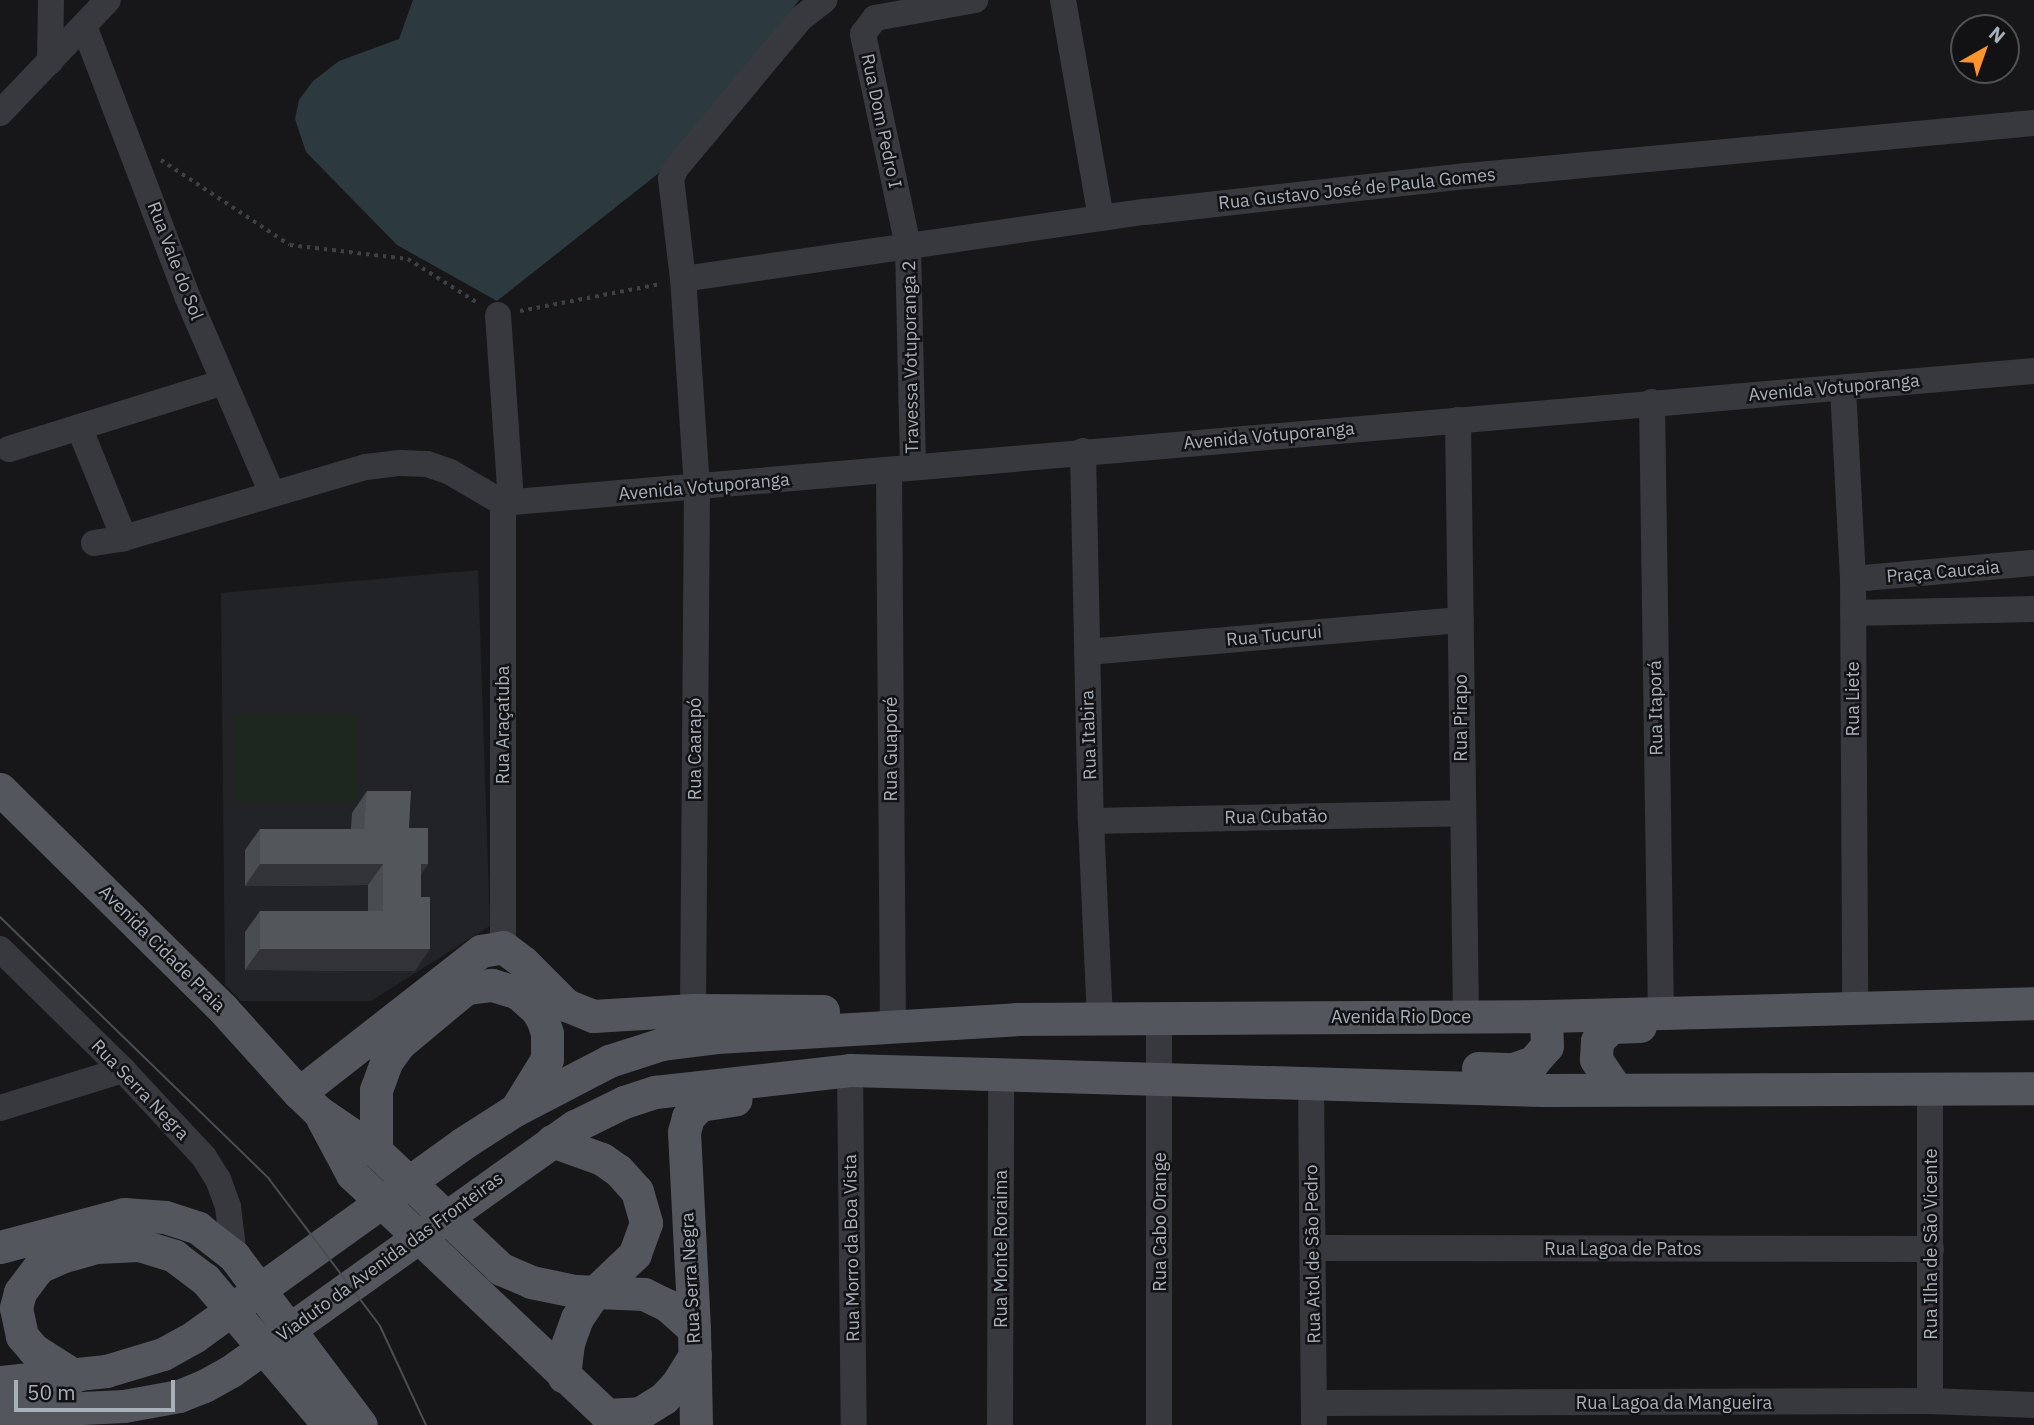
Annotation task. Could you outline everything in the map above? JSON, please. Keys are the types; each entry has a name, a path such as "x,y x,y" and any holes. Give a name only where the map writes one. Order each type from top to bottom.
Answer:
{"main road":[{"name":"Avenida Cidade Praia","path":"0,789 223,1009 309,1102 376,1151 502,1269 531,1282 594,1293"},
{"path":"309,1102 481,951 503,947 566,1005 593,1016 693,1010 825,1011 893,1027"},
{"path":"0,1382 75,1377 134,1365 195,1336 462,1144 515,1110 547,1059 549,1046 543,1021 528,1000 505,988 479,985 466,988 400,1043 387,1062 376,1090 376,1151"},
{"name":"Avenida Rio Doce","path":"515,1110 608,1061 662,1044 769,1035 1016,1019 1546,1016 2034,1003"},
{"path":"1616,1089 1596,1059 1597,1041 1611,1027 1794,1022 1842,1009"},
{"path":"1348,1084 1374,1067 1513,1069 1533,1062 1547,1046 1546,1016"},
{"path":"839,1072 1000,1073 1616,1089 1930,1086 2034,1088"},
{"name":"Viaduto da Avenida das Fronteiras","path":"0,1412 153,1402 179,1396 231,1371 552,1141 599,1112 655,1092 839,1072"},
{"name":"Rua Serra Negra","path":"695,1425 695,1342 684,1132 692,1112 709,1102 794,1093 839,1072"},
{"name":"Avenida Cidade Praia","path":"309,1102 352,1174 611,1420"},
{"path":"552,1141 610,1164 629,1181 642,1202 646,1223 642,1242 628,1264 594,1293 570,1331 564,1377"},
{"path":"0,1247 102,1219 144,1214 198,1228 234,1256 361,1425"},
{"path":"75,1377 34,1350 22,1336 17,1322 20,1292 39,1267 96,1247 139,1245 174,1256 212,1286 329,1425"},
{"path":"594,1293 644,1294 667,1305 695,1342 677,1384 664,1398 640,1413 611,1420"}],"street":[{"path":"50,62 51,0"},
{"path":"0,113 108,0"},
{"name":"Rua Caarapó","path":"693,1010 697,488 683,279 671,179 676,168 800,19 824,0"},
{"name":"Rua Dom Pedro I","path":"908,246 863,33 875,18 975,0"},
{"path":"1063,0 1101,218"},
{"name":"Rua Vale do Sol","path":"84,26 187,296 272,493"},
{"name":"Rua Gustavo José de Paula Gomes","path":"683,279 1101,218 1468,176 2034,123"},
{"name":"Travessa Votuporanga 2","path":"901,468 908,246"},
{"name":"Rua Araçatuba","path":"498,315 507,503 503,947"},
{"name":"Avenida Votuporanga","path":"507,503 697,488 1083,451 2034,371"},
{"path":"9,449 224,382"},
{"name":"Rua Liete","path":"1842,1009 1853,613 1843,388"},
{"name":"Rua Itaporá","path":"1651,402 1661,1013"},
{"name":"Rua Pirapo","path":"1458,420 1466,1017"},
{"path":"79,427 124,538"},
{"name":"Rua Itabira","path":"1083,451 1091,821 1100,1019"},
{"path":"94,543 124,538 366,467 400,463 427,464 450,472 507,503"},
{"name":"Rua Guaporé","path":"893,1027 901,468"},
{"path":"2026,564 2029,609"},
{"name":"Praça Caucaia","path":"1853,579 2026,564"},
{"name":"Praça Caucaia","path":"1853,613 2029,609"},
{"name":"Rua Tucurui","path":"1087,652 1461,620"},
{"name":"Rua Cubatão","path":"1091,821 1462,813"},
{"name":"Rua Serra Negra","path":"0,949 11,974 124,1070 204,1157 218,1179 228,1207 234,1256"},
{"name":"Rua Cabo Orange","path":"1159,1020 1159,1425"},
{"path":"0,1108 124,1070"},
{"name":"Rua Morro da Boa Vista","path":"839,1072 854,1425"},
{"name":"Rua Monte Roraima","path":"1000,1073 1000,1425"},
{"name":"Rua Atol de São Pedro","path":"1311,1083 1315,1414"},
{"name":"Rua Ilha de São Vicente","path":"1930,1086 1930,1401"},
{"name":"Rua Lagoa de Patos","path":"1314,1248 1931,1249"},
{"name":"Rua Lagoa da Mangueira","path":"1315,1414 1702,1414 1930,1401 2034,1405"}],"path":[{"path":"128,138 289,245 408,259 498,315 683,279"}],"shaded area":[{"path":"413,0 799,0 678,158 497,301 397,245 306,152 295,119 299,100 313,81 339,61 399,39"},
{"path":"478,570 490,926 371,1001 241,1001 225,985 221,593"},
{"path":"233,715 357,715 357,802 233,802"}],"building":[{"path":"367,791 411,791 409,828 428,828 428,864 421,864 421,897 430,897 430,949 260,949 260,911 383,911 383,864 260,864 260,829 364,829"}],"tram line":[{"path":"0,917 269,1179 380,1326 426,1425"}]}
